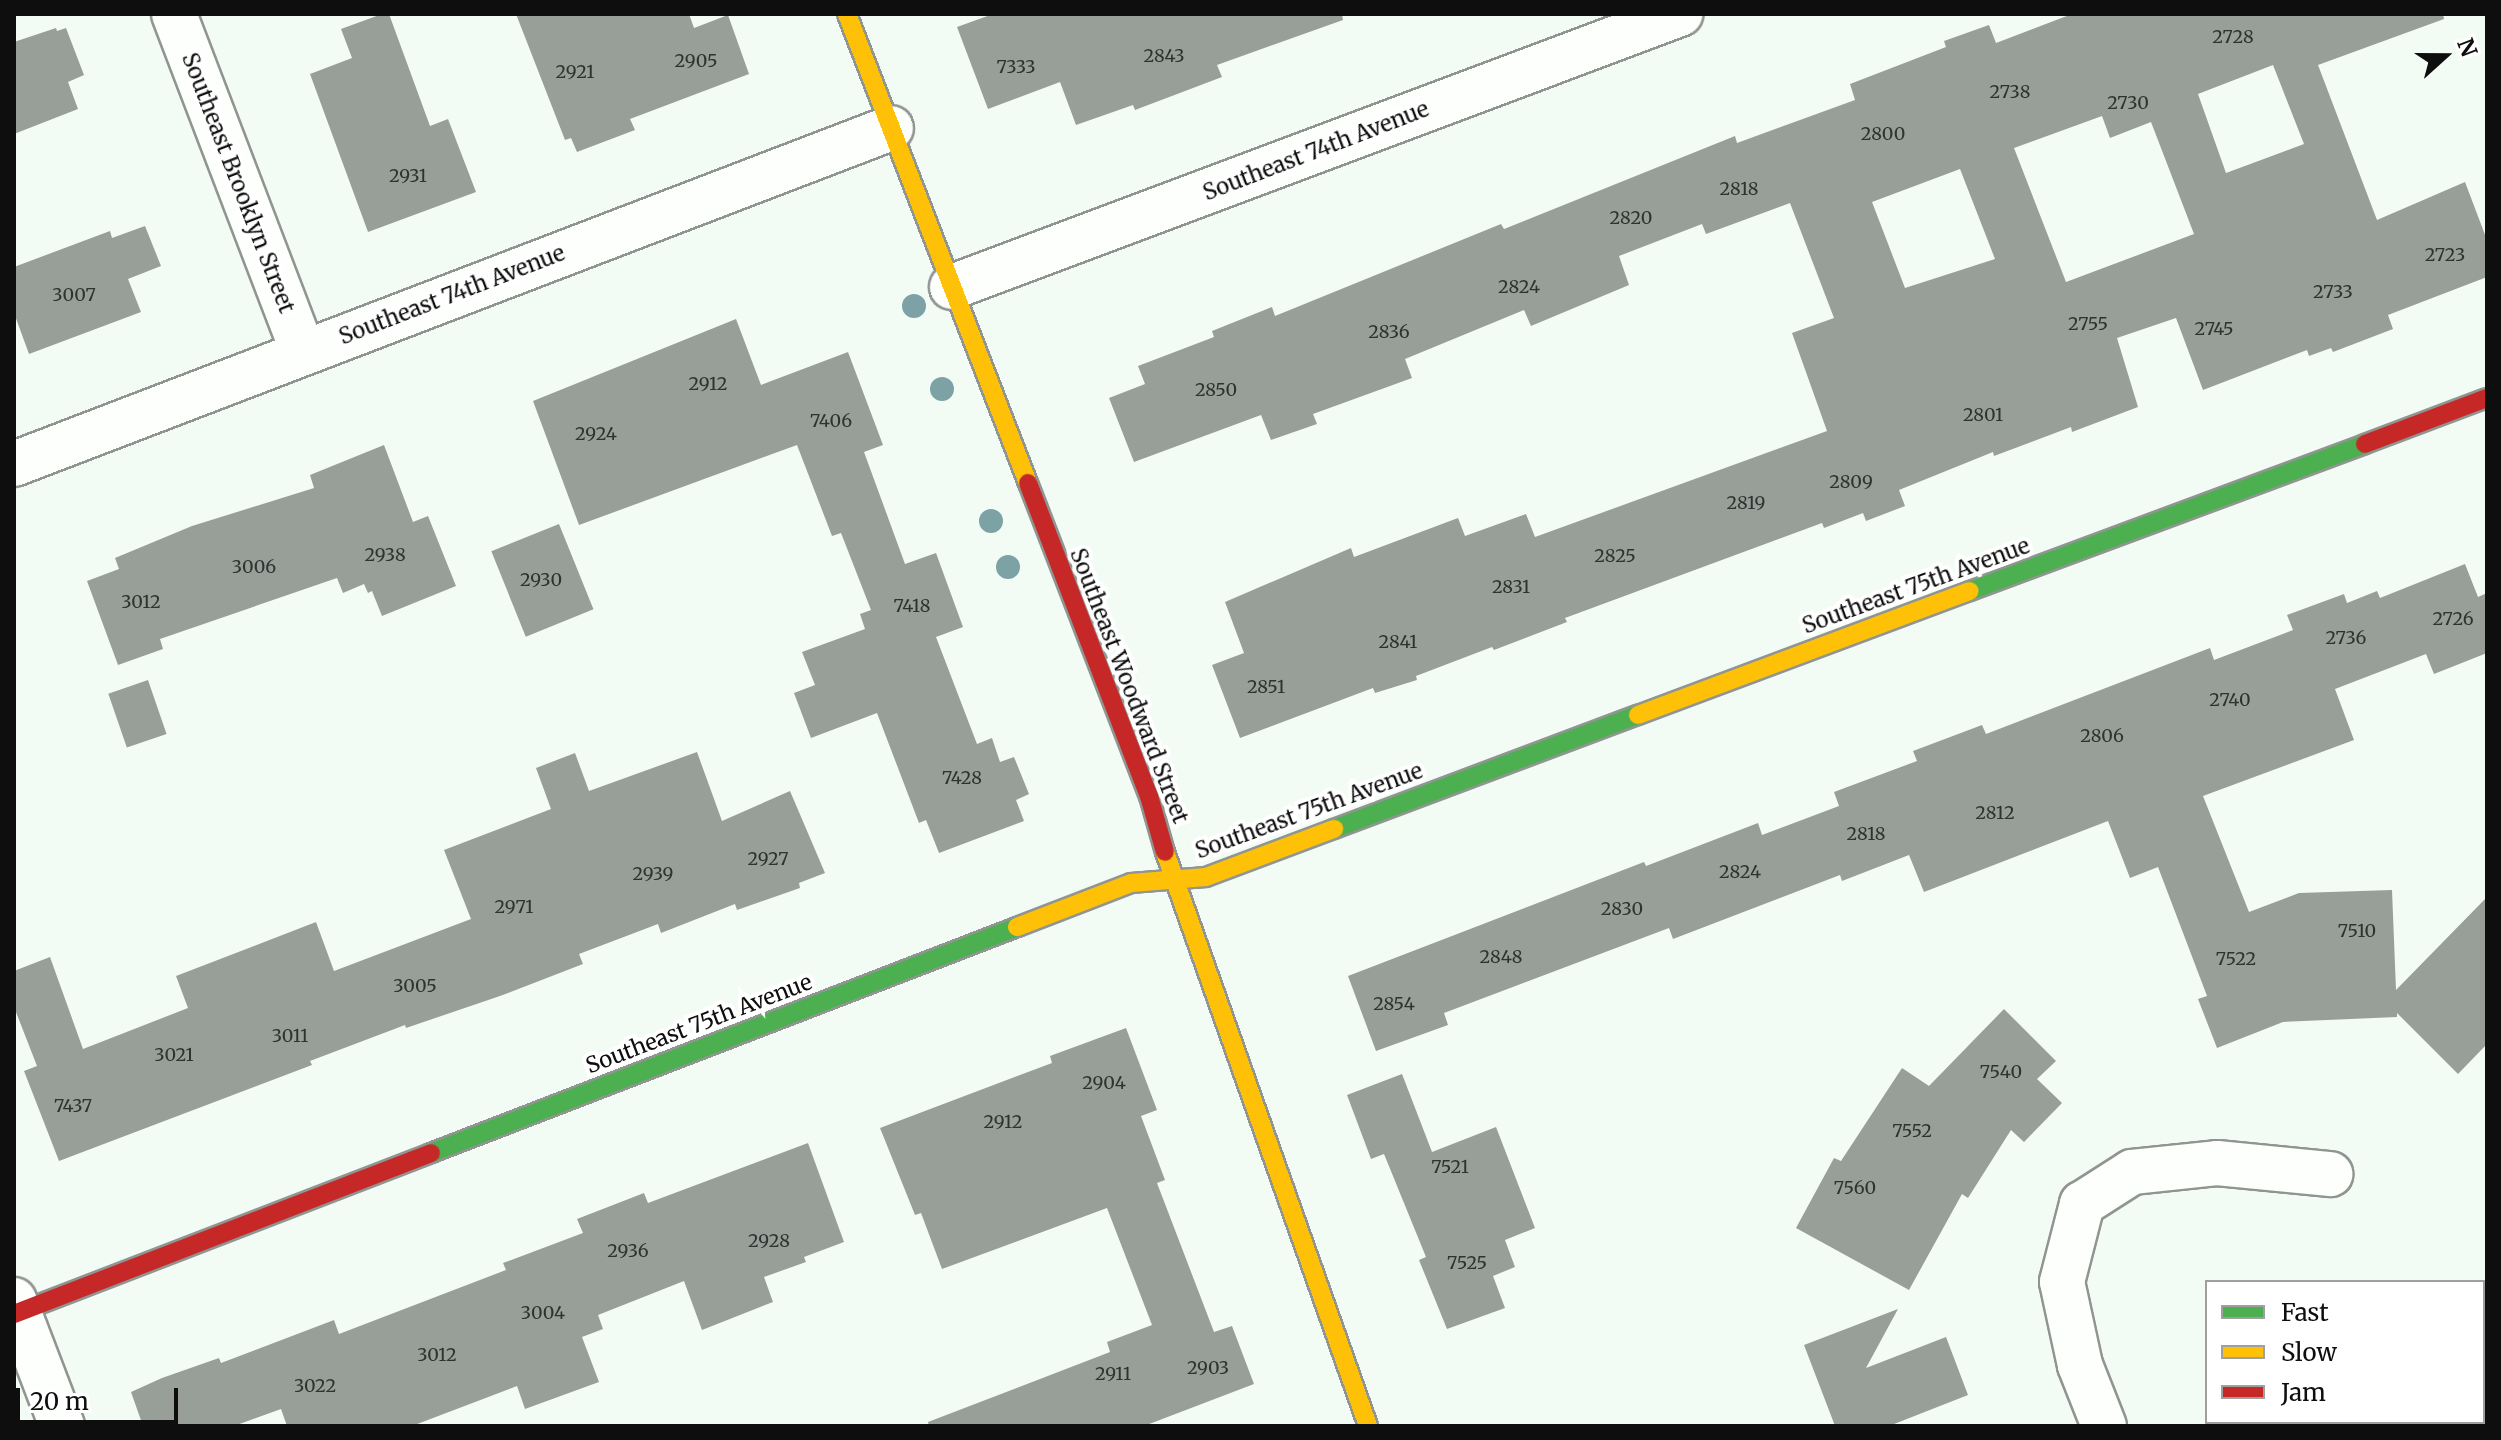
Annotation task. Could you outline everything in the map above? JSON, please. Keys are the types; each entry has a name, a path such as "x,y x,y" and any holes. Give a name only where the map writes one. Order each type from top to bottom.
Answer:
{"street":[{"name":"Southeast Brooklyn Street","path":"174,14 303,351"},
{"name":"Southeast Woodward Street","path":"847,14 1149,796 1173,880 1368,1426"},
{"name":"Southeast 74th Avenue","path":"952,287 1680,14"},
{"name":"Southeast 74th Avenue","path":"14,464 891,128"},
{"name":"Southeast 75th Avenue","path":"16,1309 1131,883 1206,877 2487,398"},
{"path":"2104,1426 2080,1365 2062,1282 2082,1204 2132,1172 2217,1163 2330,1174"},
{"path":"16,1309 62,1426"}],"building":[{"path":"389,14 430,126 448,119 476,192 368,232 310,74 352,58 341,29"},
{"path":"516,14 689,14 694,28 728,15 749,74 630,119 635,130 577,152 571,138 565,140"},
{"path":"993,14 1342,14 1343,20 1217,65 1222,77 1135,110 1133,105 1076,125 1060,82 988,109 957,27"},
{"path":"2072,14 2443,14 2444,19 2318,65 2377,220 2465,182 2487,240 2487,277 2388,315 2393,329 2333,352 2331,348 2309,356 2307,350 2203,390 2176,318 2117,338 2138,407 2072,432 2071,427 1994,456 1993,452 1899,490 1905,506 1866,521 1863,513 1824,528 1822,523 1565,618 1567,622 1416,676 1417,680 1375,693 1373,688 1240,738 1212,665 1244,653 1225,602 1351,548 1354,557 1458,518 1465,536 1526,514 1535,537 1827,431 1792,333 1834,318 1790,203 1706,234 1702,224 1619,256 1629,285 1531,326 1524,310 1405,359 1412,378 1313,414 1317,424 1271,440 1261,415 1134,462 1109,398 1145,384 1138,366 1214,337 1212,331 1272,307 1275,316 1501,224 1504,229 1735,136 1737,143 1855,100 1850,84 1946,47 1944,41 1989,25 1996,43","holes":["2273,65 2304,144 2226,173 2198,94","2102,116 2110,138 2151,122 2194,234 2066,282 2014,148","1960,169 1995,259 1905,288 1872,202"]},
{"path":"56,28 57,31 66,28 84,75 68,82 78,109 14,134 14,42"},
{"path":"145,226 161,266 128,279 141,312 29,354 14,313 14,267 110,231 112,238"},
{"path":"736,319 761,385 848,352 883,445 864,452 905,564 936,553 963,627 936,637 977,744 992,738 1000,762 1014,757 1029,794 1016,800 1024,821 939,853 926,820 919,823 877,713 811,738 794,693 815,685 802,652 865,629 860,614 871,610 841,533 832,536 797,445 579,525 533,401"},
{"path":"384,445 413,522 428,516 456,586 382,616 372,591 368,593 364,584 343,593 337,578 160,639 163,649 118,665 87,581 119,569 115,558 192,526 314,488 310,475"},
{"path":"559,524 593,609 526,637 491,551"},
{"path":"2465,564 2478,597 2487,593 2487,653 2434,674 2426,654 2335,689 2354,740 2203,796 2249,912 2299,893 2392,890 2396,990 2487,897 2487,1044 2458,1074 2397,1013 2397,1017 2283,1022 2217,1048 2198,999 2207,996 2158,867 2130,878 2108,821 1924,892 1909,855 1842,881 1840,875 1673,939 1669,928 1444,1013 1448,1025 1376,1051 1348,976 1644,862 1646,866 1758,823 1762,835 1839,806 1834,792 1917,761 1913,751 1982,725 1986,734 2210,648 2214,660 2293,630 2287,615 2344,594 2347,603 2377,591 2380,598"},
{"path":"148,680 167,734 127,748 108,694"},
{"path":"697,752 722,821 790,791 825,873 799,883 800,888 737,910 735,904 661,933 658,924 579,954 583,964 500,996 406,1028 405,1025 310,1061 312,1065 59,1161 24,1071 37,1066 14,1007 14,971 50,957 83,1049 188,1008 176,976 316,922 334,971 471,919 444,850 551,809 536,768 575,753 589,791"},
{"path":"2004,1009 2056,1061 2037,1079 2062,1103 2024,1142 2011,1130 1968,1198 1962,1194 1909,1290 1796,1228 1834,1158 1841,1161 1902,1068 1929,1086"},
{"path":"1126,1028 1157,1110 1141,1116 1165,1180 1157,1183 1214,1332 1232,1326 1254,1384 1144,1426 929,1426 928,1422 1110,1352 1107,1342 1152,1325 1107,1208 942,1269 921,1213 915,1215 880,1128 1052,1063 1050,1056"},
{"path":"1402,1074 1432,1152 1496,1127 1535,1228 1505,1240 1515,1267 1493,1276 1505,1308 1447,1329 1419,1260 1426,1257 1384,1154 1371,1159 1347,1095"},
{"path":"808,1143 844,1242 804,1257 806,1262 764,1277 773,1302 702,1330 684,1281 598,1315 603,1329 582,1337 599,1382 525,1409 517,1386 412,1426 287,1426 281,1409 234,1426 143,1426 131,1392 162,1378 219,1358 221,1363 334,1320 339,1334 506,1270 503,1263 583,1233 577,1219 644,1193 648,1203"},
{"path":"1898,1309 1866,1368 1946,1337 1968,1395 1889,1426 1835,1426 1804,1345"}],"traffic: fast":[{"path":"1970,591 2365,444"},
{"path":"1334,829 1638,715"},
{"path":"431,1153 1017,927"}],"traffic: slow":[{"path":"847,14 1028,483"},
{"path":"1638,715 1970,591"},
{"path":"1017,927 1131,883 1206,877 1334,829"},
{"path":"1165,852 1368,1426"}],"traffic: jam":[{"path":"2365,444 2487,398"},
{"path":"1028,483 1149,796 1165,852"},
{"path":"14,1314 431,1153"}]}
